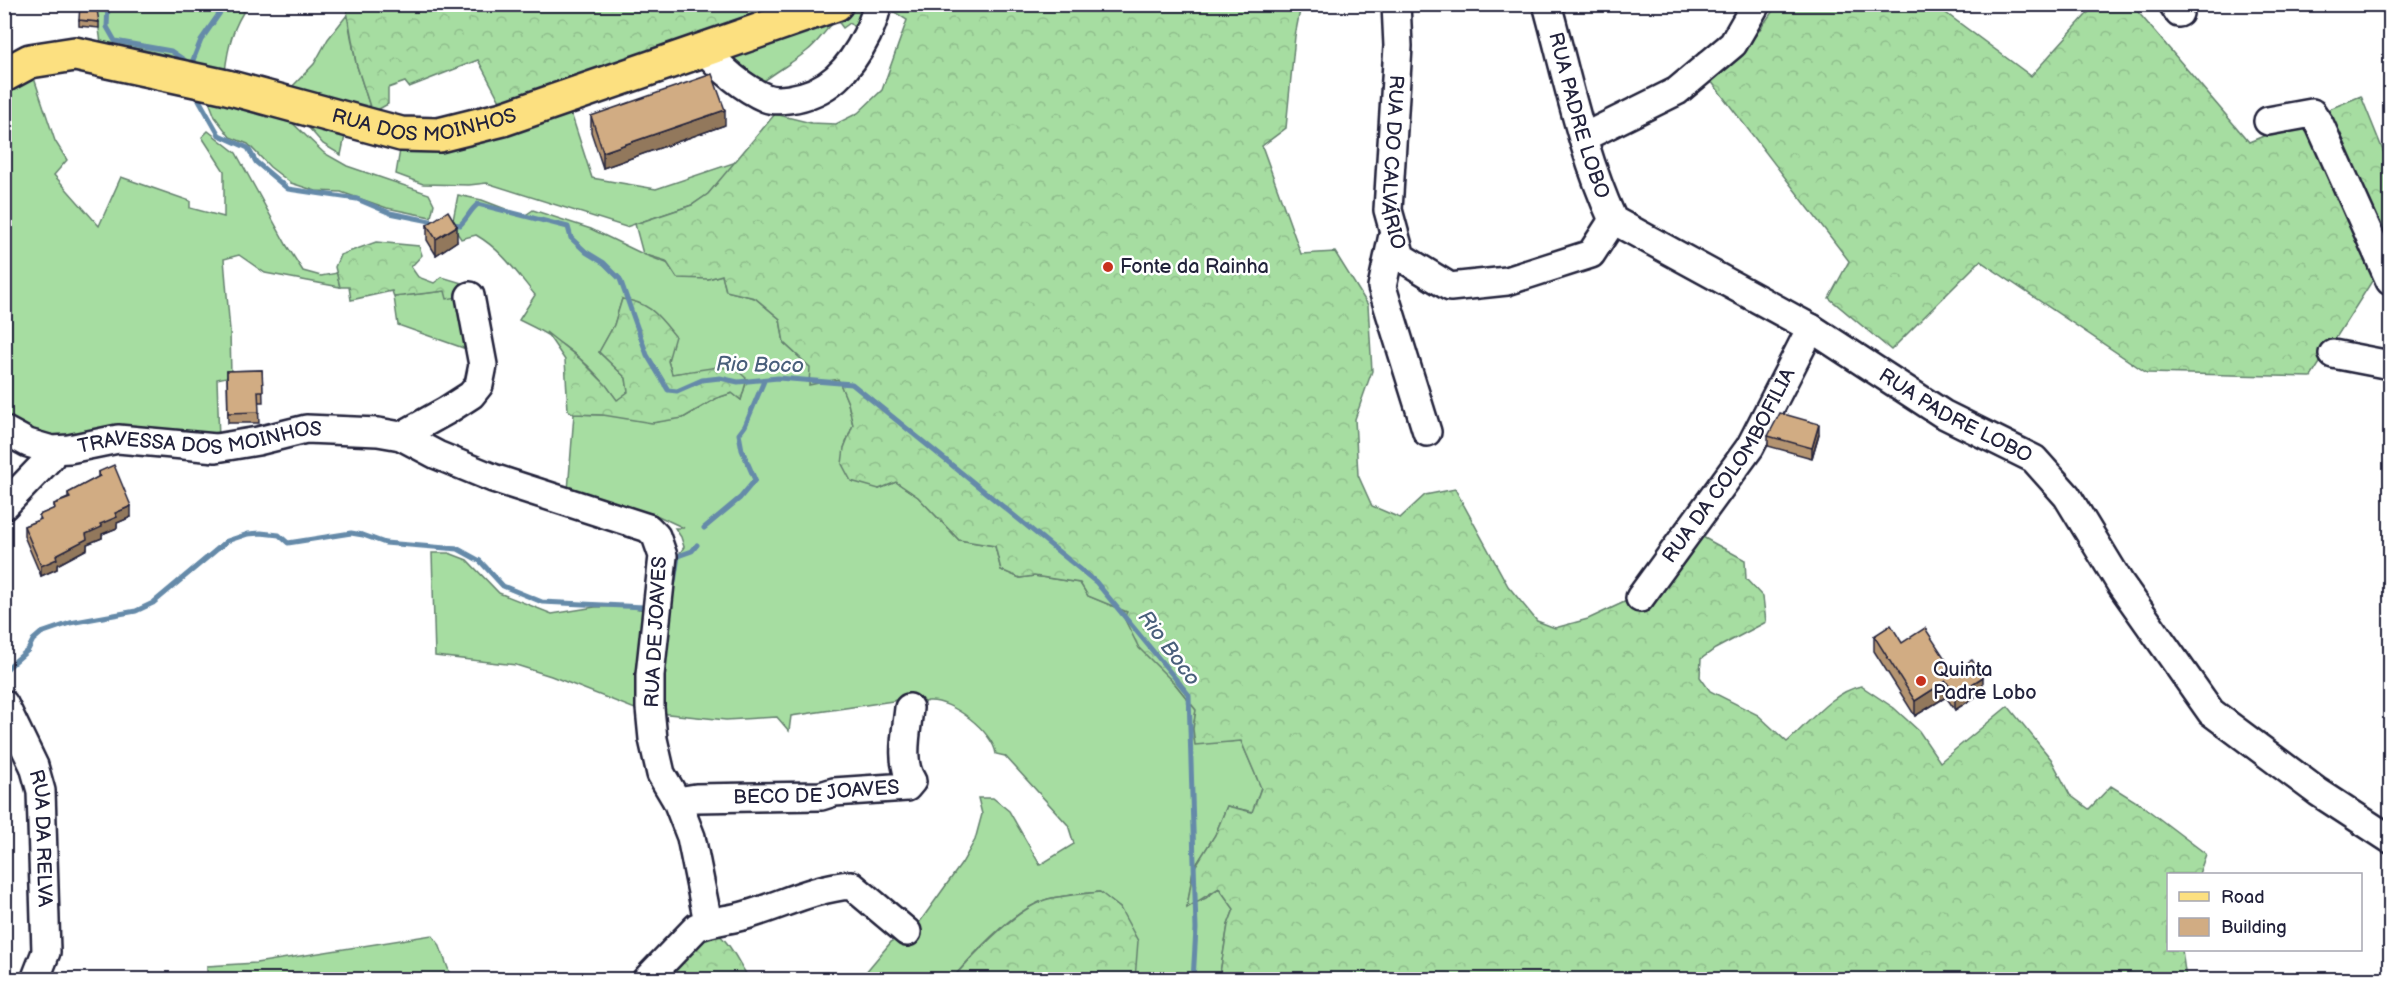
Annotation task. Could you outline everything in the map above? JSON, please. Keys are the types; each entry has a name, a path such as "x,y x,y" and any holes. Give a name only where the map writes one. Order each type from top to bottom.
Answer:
{"main road":[{"name":"RUA DOS MOINHOS","path":"4,75 30,61 75,54 98,57 227,87 401,134 439,135 502,119 836,4"}],"street":[{"path":"705,50 716,63 750,89 766,98 781,100 798,98 820,90 845,71 862,45 878,4"},
{"name":"RUA DO CALVÁRIO","path":"1396,4 1398,46 1388,210 1401,257 1450,287 1507,281 1592,254 1614,220"},
{"name":"RUA PADRE LOBO","path":"1547,4 1584,137 1604,201 1614,220 1811,328 1943,414 2034,459 2067,496 2120,583 2211,712 2318,792 2391,839"},
{"path":"1584,137 1677,92 1733,44 1756,4"},
{"path":"2268,120 2312,113 2320,125 2391,281"},
{"path":"1394,232 1382,287 1427,432"},
{"path":"401,436 471,395 479,385 483,365 470,296"},
{"name":"RUA DA COLOMBOFILIA","path":"1640,598 1750,447 1811,328"},
{"path":"2333,354 2391,365"},
{"name":"TRAVESSA DOS MOINHOS","path":"4,430 28,443 52,450 69,449 118,439 216,448 258,441 306,429 378,432 401,436"},
{"name":"RUA DE JOAVES","path":"401,436 437,455 493,478 628,520 648,528 656,536 663,556 650,675 653,739 661,774 677,801 691,837 708,922"},
{"path":"4,506 50,458 52,450"},
{"name":"RUA DA RELVA","path":"4,704 34,766 41,790 46,952 35,980"},
{"name":"BECO DE JOAVES","path":"677,801 696,798 821,796 834,792 907,787 912,781 906,773 905,761 909,708"},
{"path":"646,980 697,927 708,922 744,916 812,891 851,885 907,932"}],"green space":[{"path":"83,5 248,5 232,37 225,72 194,67 170,56 141,49 101,43 96,8"},
{"path":"346,5 803,5 503,107 478,60 409,87 405,82 388,88 388,104 372,113 356,63"},
{"path":"889,5 1301,5 1295,36 1286,128 1262,146 1301,254 1335,252 1368,305 1372,371 1355,419 1358,475 1372,506 1400,518 1425,495 1455,489 1508,586 1537,621 1555,628 1588,619 1633,598 1699,535 1745,560 1746,579 1763,597 1766,622 1701,659 1700,677 1710,691 1758,715 1787,742 1831,701 1850,689 1861,686 1894,708 1919,731 1940,762 2008,706 2051,759 2070,795 2089,809 2111,786 2140,804 2206,854 2199,873 2167,873 2167,951 2182,951 2186,979 1219,979 1228,925 1234,909 1219,888 1187,908 1193,870 1215,835 1227,806 1252,812 1261,788 1241,741 1195,745 1193,729 1196,710 1176,685 1139,648 1124,618 1127,612 1088,596 1080,583 1034,576 1020,578 1001,570 995,546 959,540 918,497 896,482 879,489 851,481 842,464 844,448 853,425 848,403 838,379 809,385 810,367 784,343 780,319 755,298 726,291 722,275 708,279 677,278 666,261 643,254 635,224 692,205 708,194 775,114 811,123 836,124 858,113 882,90 907,20 888,8"},
{"path":"1777,5 1935,5 2031,76 2095,5 2132,5 2249,142 2361,96 2390,168 2390,269 2372,281 2311,377 2147,373 1980,261 1891,350 1829,298 1849,261 1711,81 1751,42"},
{"path":"859,9 864,13 854,27 850,23 843,28 837,20 807,51 760,84 730,61 731,55"},
{"path":"347,15 356,63 372,113 291,88 314,64 328,39"},
{"path":"33,75 55,141 67,160 54,175 99,226 121,177 190,201 190,208 224,217 224,171 202,137 208,131 236,153 303,271 321,276 337,273 340,287 265,273 239,255 224,259 231,376 217,379 219,440 51,441 5,417 4,91"},
{"path":"207,96 284,115 324,153 347,166 429,194 434,204 431,217 387,208 341,192 316,191 291,183 270,167 248,144 230,137 215,117"},
{"path":"570,110 592,178 656,189 736,162 708,194 692,205 626,227 487,183 423,184 396,174 401,144"},
{"path":"302,120 346,131 341,155 323,144"},
{"path":"458,195 482,200 524,216 533,210 591,229 643,254 708,279 722,275 726,291 755,298 780,319 784,343 810,367 838,378 848,403 853,425 844,448 879,489 896,482 918,497 959,540 995,546 1001,570 1020,578 1034,576 1080,583 1088,596 1127,612 1176,685 1196,710 1193,729 1195,744 1241,741 1261,787 1253,812 1227,806 1215,835 1193,870 1187,907 1206,898 1219,888 1234,909 1228,925 1219,979 1135,979 1120,908 1099,892 1048,899 1035,904 1009,921 952,979 860,979 897,935 914,930 962,863 975,840 982,814 978,798 993,798 1009,811 1040,865 1074,844 1068,825 1005,756 996,754 993,745 979,727 959,711 938,702 928,701 915,708 908,696 893,701 791,716 789,731 777,717 726,720 659,713 667,620 678,556 684,547 675,528 684,528 654,514 605,503 568,491 574,414 683,418 717,398 732,393 741,400 747,379 688,372 672,374 668,361 622,299 614,325 599,352 626,378 628,392 617,401 597,375 574,353 519,320 535,295 509,262 485,241 476,235 461,239 452,225"},
{"path":"376,242 419,246 422,255 411,267 418,277 434,283 442,277 462,283 463,296 447,299 445,291 394,297 392,291 351,300 349,287 340,287 335,267 340,255"},
{"path":"445,291 463,296 472,351 398,325 394,297"},
{"path":"622,299 646,306 675,336 668,361 672,374 718,367 736,369 747,379 741,400 732,393 717,398 683,418 652,423 603,415 574,414 568,410 565,360 546,332 580,359 606,385 617,400 628,392 626,378 599,352 614,325"},
{"path":"432,553 449,553 467,560 499,593 552,614 595,607 625,606 644,610 635,709 551,676 516,665 435,656"},
{"path":"1100,892 1120,908 1138,941 1135,979 952,979 996,933 1036,904 1048,899"},
{"path":"715,933 730,947 750,979 658,980 689,946"},
{"path":"432,935 439,944 452,979 207,979 207,966 256,963"}],"building":[{"path":"80,4 96,4 99,22 79,20"},
{"path":"712,74 725,110 603,152 591,116"},
{"path":"448,211 457,226 436,239 427,225"},
{"path":"262,370 263,391 258,391 259,412 228,413 227,371"},
{"path":"1780,413 1819,424 1812,448 1768,436"},
{"path":"114,465 131,506 115,513 117,517 100,524 102,527 86,534 87,539 56,555 57,559 41,566 24,526 41,519 39,515 55,508 54,504 70,498 68,493 100,476 98,472"},
{"path":"1891,625 1902,643 1925,628 1953,671 1972,660 1983,677 1955,695 1946,681 1915,701 1874,636"}],"waterway":[{"name":"Rio Boco","path":"108,4 107,27 115,41 171,51 190,64"},
{"path":"191,65 201,40 226,4"},
{"name":"Rio Boco","path":"196,90 198,98 219,135 248,148 256,162 288,189 357,199 390,213 440,223"},
{"name":"Rio Boco","path":"452,224 460,225 478,204 568,227 571,238 586,252 604,263 620,279 647,355 668,390 677,391 702,380 720,378 738,382 778,378 852,384 1096,582 1189,695 1196,929 1193,980"},
{"path":"704,528 740,498 755,480 742,450 739,434 745,426 764,381"},
{"path":"4,671 28,650 33,640 41,633 70,623 136,611 153,603 227,541 248,534 279,535 288,543 351,533 385,543 458,549 480,561 503,586 542,602 644,607"},
{"path":"674,582 678,556 692,551 697,545"}],"place":[{"name":"Fonte da Rainha","path":"1108,267"},
{"name":"Quinta Padre Lobo","path":"1921,681"}]}
